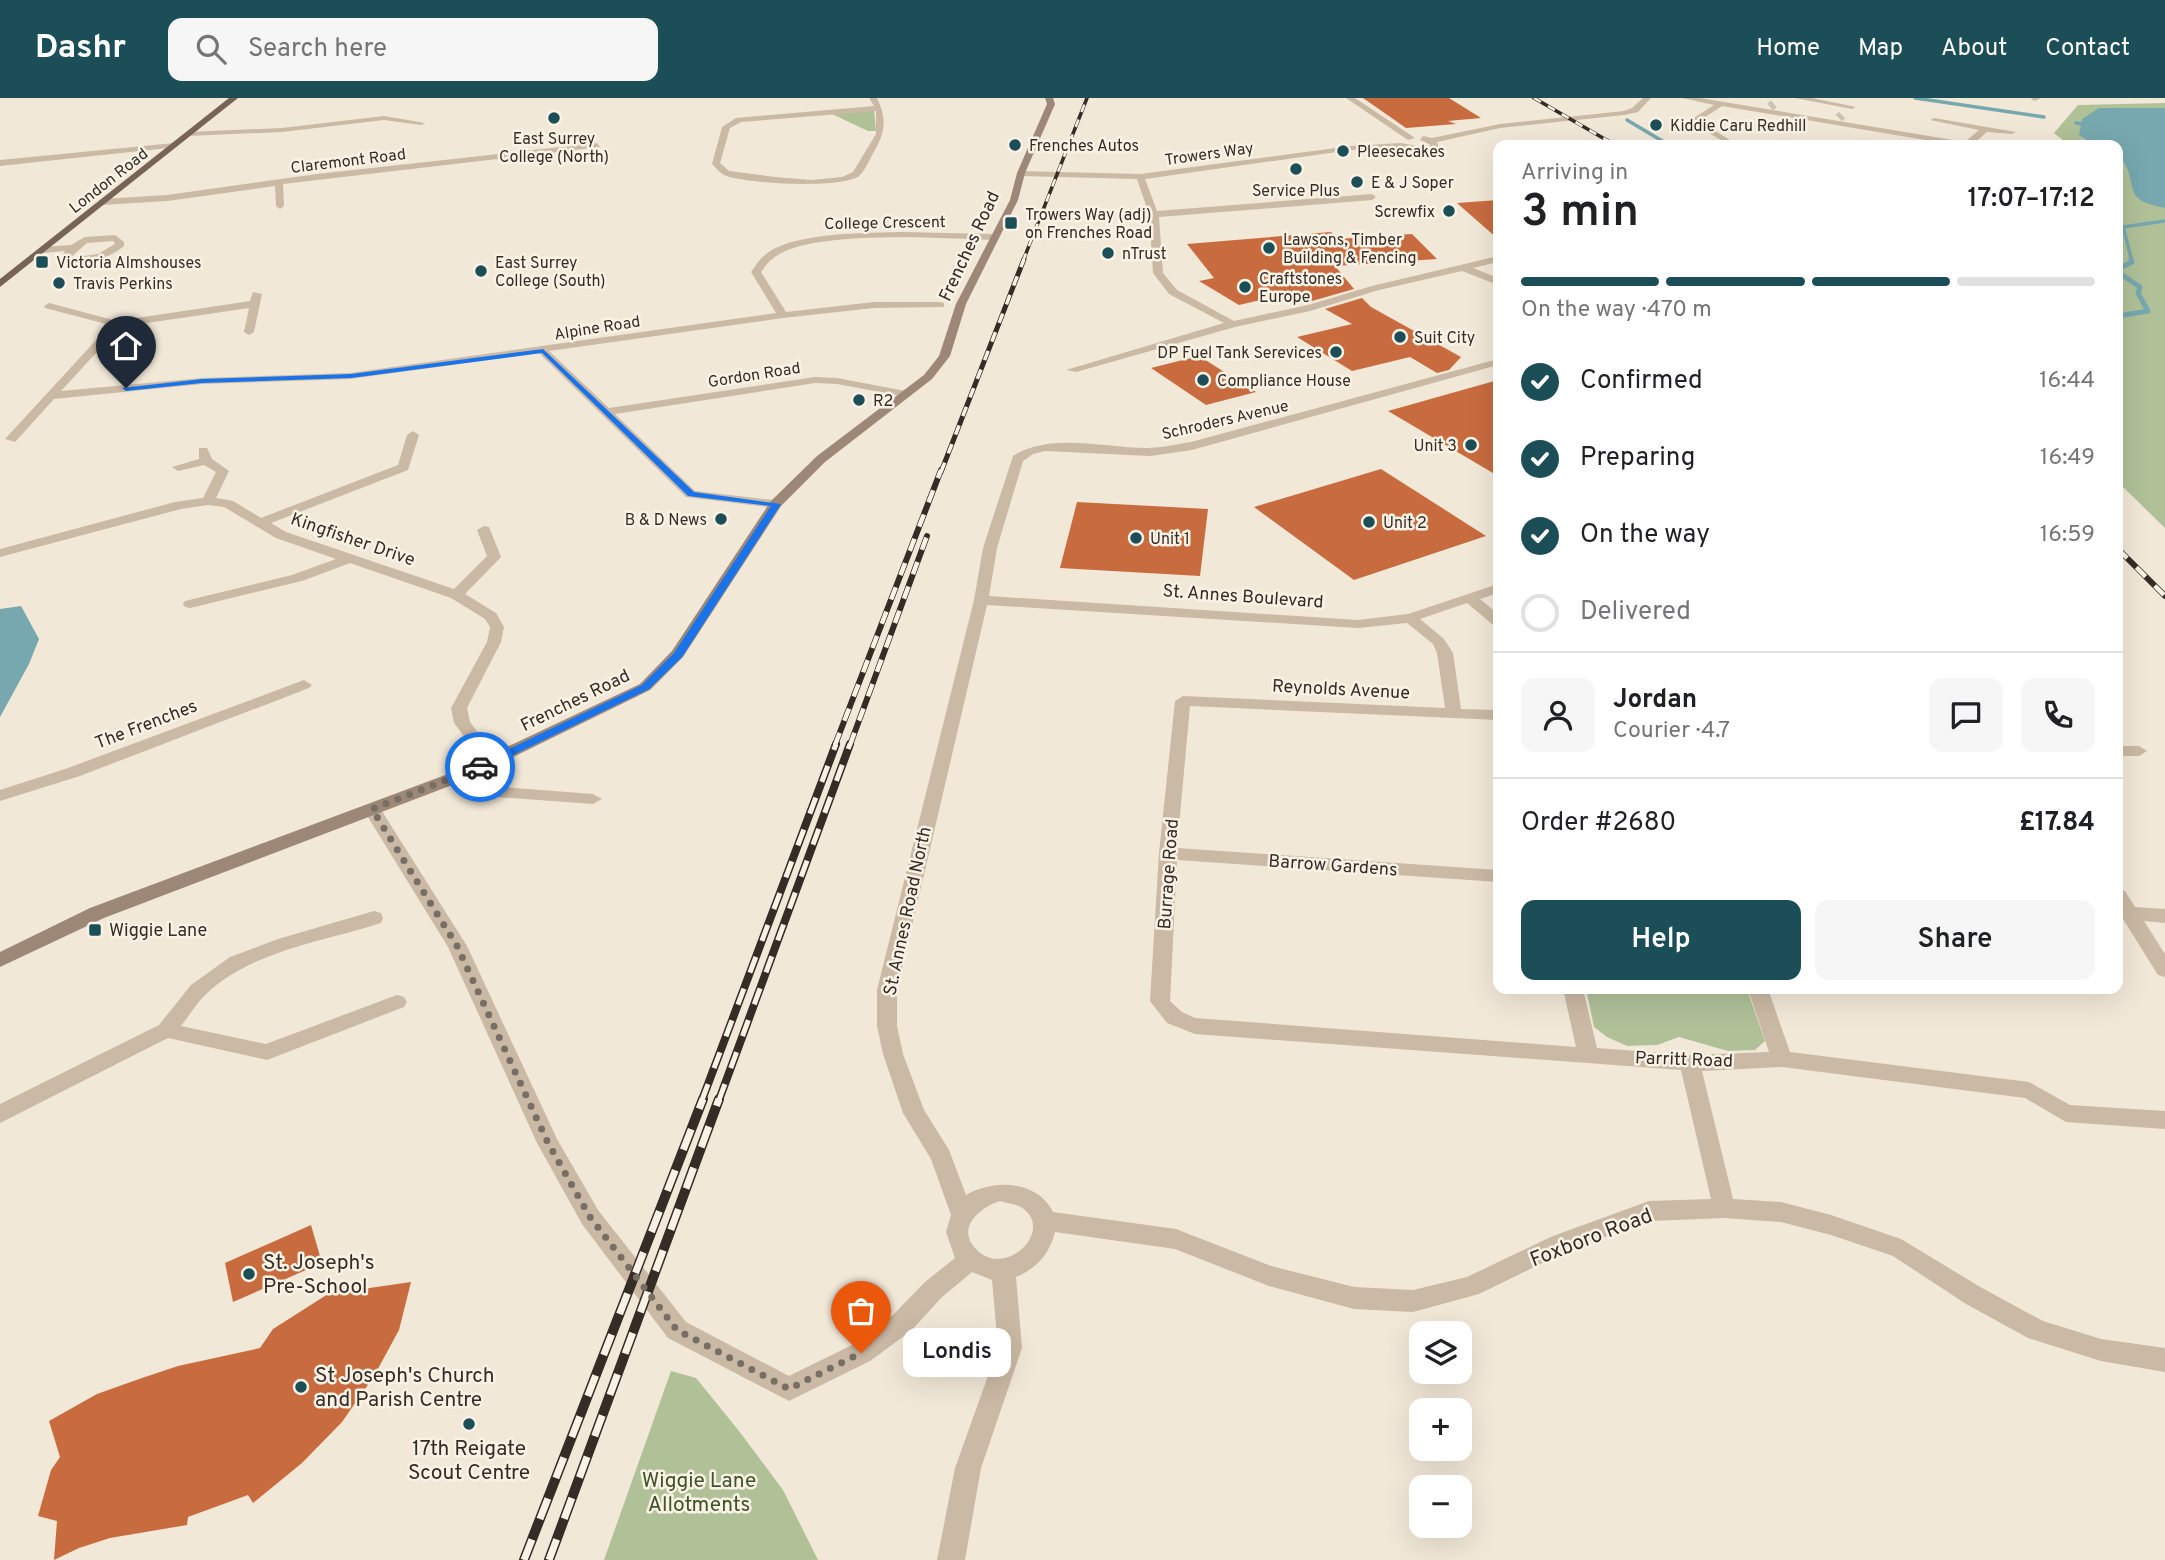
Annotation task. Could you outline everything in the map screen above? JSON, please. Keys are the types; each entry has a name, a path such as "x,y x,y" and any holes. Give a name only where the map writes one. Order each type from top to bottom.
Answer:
{"main road":[{"name":"London Road","path":"0,284 234,98"}],"street":[{"path":"873,98 879,108 880,134 856,174 842,181 825,182 727,173 716,164 726,127 739,120 879,108"},
{"name":"Frenches Road","path":"0,960 97,913 462,775 645,687 678,654 776,504 821,460 928,377 944,356 961,304 1014,200 1021,173 1051,104 1049,98"},
{"path":"1350,98 1411,138"},
{"name":"Trowers Way","path":"1411,138 1432,141 1500,126 1624,113 1635,110 1647,98"},
{"path":"1686,98 1767,109 1939,140"},
{"path":"1799,98 1852,107 1836,122"},
{"path":"1721,104 1693,121 1725,140"},
{"path":"188,134 282,130 384,118 421,123"},
{"path":"1934,120 2012,132"},
{"path":"1973,140 1985,129"},
{"path":"1401,145 1399,141 1411,138"},
{"name":"Trowers Way","path":"1021,173 1140,177 1351,148 1401,145 1428,149 1437,144 1432,141"},
{"path":"0,163 174,145"},
{"name":"Claremont Road","path":"102,202 167,198 597,145"},
{"path":"1140,177 1154,214 1158,273 1173,292 1233,324"},
{"path":"279,183 280,206"},
{"path":"1154,214 1372,197"},
{"name":"College Crescent","path":"783,315 757,272 766,256 774,251 821,237 993,237"},
{"path":"43,250 74,248 85,240 115,238 121,244 113,252 91,259 63,261 74,248"},
{"path":"1072,370 1233,324 1310,308 1376,288 1493,260"},
{"path":"1464,268 1493,280"},
{"path":"49,306 117,324 256,299 249,331"},
{"name":"Alpine Road","path":"49,396 202,381 351,376 783,315 874,305 940,305"},
{"path":"11,439 117,324"},
{"path":"543,351 691,494 776,504"},
{"name":"Schroders Avenue","path":"981,600 990,548 1014,465 1021,455 1029,451 1045,447 1150,452 1192,446 1493,363"},
{"name":"Gordon Road","path":"606,412 815,380 837,381 907,394"},
{"path":"260,523 404,467 413,435"},
{"path":"178,467 205,456 223,471 208,501"},
{"name":"Kingfisher Drive","path":"0,553 180,505 208,501 228,504 281,535 456,595 491,616 497,627 494,642 459,708 462,723 492,762"},
{"path":"456,595 494,556 484,530"},
{"path":"190,604 297,578 348,559"},
{"name":"St. Annes Boulevard","path":"981,600 1359,624 1410,618 1493,591"},
{"path":"1470,598 1493,618"},
{"name":"St. Annes Road North","path":"962,1214 941,1156 914,1113 893,1054 887,1026 887,990 981,600"},
{"path":"1410,618 1439,642 1445,653 1454,713"},
{"name":"The Frenches","path":"0,796 74,772 304,685"},
{"name":"Reynolds Avenue","path":"1183,701 1493,715"},
{"name":"Burrage Road","path":"1183,701 1168,853 1160,1001 1172,1016 1182,1023 1195,1026"},
{"path":"2123,751 2139,751"},
{"path":"462,775 483,791 593,799"},
{"path":"372,809 457,946 548,1143 590,1217 677,1330 789,1389 861,1353 887,1334 970,1259"},
{"name":"Barrow Gardens","path":"1168,853 1493,876"},
{"path":"2123,913 2165,916"},
{"path":"2123,913 2165,970"},
{"path":"0,1114 166,1030 198,990 237,962 285,944 374,918"},
{"path":"1574,994 1588,1053"},
{"path":"1760,994 1782,1059"},
{"path":"166,1030 267,1052 397,1002"},
{"name":"Parritt Road","path":"1195,1026 1588,1053 1690,1063 1782,1059 2029,1090 2066,1113 2165,1120"},
{"path":"1690,1063 1724,1208"},
{"path":"1000,1192 1026,1197 1037,1206 1045,1221 1041,1247 1034,1256 1021,1264 1003,1269 987,1267 970,1259 960,1247 957,1232 962,1214 983,1196 1000,1192"},
{"name":"Foxboro Road","path":"1045,1221 1176,1239 1269,1276 1353,1298 1413,1301 1471,1287 1561,1243 1649,1211 1724,1208 1781,1212 1831,1225 1901,1250 1974,1296 2037,1331 2101,1350 2165,1360"},
{"path":"951,1560 968,1468 1010,1348 1003,1269"}],"green space":[{"path":"2165,103 2165,528 2123,487 2123,140 2063,140 2054,133 2078,105"},
{"path":"874,110 876,131 868,131 832,114"},
{"path":"1587,994 1749,994 1765,1041 1755,1050 1728,1051 1679,1037 1657,1045 1627,1046 1607,1037 1594,1027"},
{"name":"Wiggie Lane Allotments","path":"671,1371 696,1378 739,1431 783,1490 818,1560 604,1560"}],"water":[{"path":"2099,108 2165,108 2165,208 2144,202 2135,194 2123,161 2123,140 2087,140 2079,135 2082,119"},
{"path":"21,606 39,639 29,664 0,717 0,609"}],"building":[{"path":"1363,98 1449,98 1481,118 1448,121 1456,124 1406,128"},
{"path":"1493,200 1493,235 1457,203"},
{"path":"1331,232 1338,239 1412,234 1437,259 1335,266 1354,289 1312,301 1295,292 1239,305 1199,281 1214,278 1187,244"},
{"path":"1362,298 1371,307 1461,357 1449,370 1437,373 1410,357 1352,371 1297,337 1352,324 1325,309"},
{"name":"Compliance House","path":"1199,356 1256,392 1206,405 1151,368"},
{"name":"Unit 3","path":"1493,381 1493,473 1388,411"},
{"name":"Unit 2","path":"1381,469 1486,536 1354,580 1254,507"},
{"name":"Unit 1","path":"1077,502 1208,509 1200,576 1060,568"},
{"path":"311,1225 322,1263 233,1302 225,1263"},
{"name":"St Joseph's Church and Parish Centre","path":"411,1282 399,1330 374,1376 342,1422 302,1463 253,1503 248,1495 188,1517 187,1525 110,1538 54,1560 57,1521 38,1516 51,1470 60,1457 49,1421 97,1394 139,1379 178,1366 260,1348 273,1329 328,1294"}],"waterway":[{"path":"1915,98 2044,117"},
{"path":"1627,120 1661,140"},
{"path":"2076,123 2083,124"},
{"path":"2132,261 2123,227 2165,221"},
{"path":"2123,266 2132,262 2131,259"},
{"path":"2123,275 2140,287 2138,293 2148,311 2123,315"}],"tunnel":[{"path":"1770,107 1774,104"},
{"path":"1839,118 1842,115"}],"railway":[{"path":"1023,261 1087,98"},
{"path":"1534,98 1606,140"},
{"path":"941,472 1024,259"},
{"path":"835,745 941,470"},
{"path":"850,745 927,536"},
{"path":"2123,554 2165,596"},
{"path":"702,1100 836,744"},
{"path":"719,1100 850,744"},
{"path":"524,1560 703,1099"},
{"path":"549,1560 719,1099"}],"way so far":[{"path":"480,767 372,809 457,946 548,1143 590,1217 677,1330 789,1389 861,1353"}],"place":[{"name":"East Surrey College (North)","path":"554,118"},
{"name":"Kiddie Caru Redhill","path":"1656,125"},
{"name":"Frenches Autos","path":"1015,145"},
{"name":"Pleesecakes","path":"1343,151"},
{"name":"Service Plus","path":"1296,169"},
{"name":"E & J Soper","path":"1357,182"},
{"name":"Screwfix","path":"1449,211"},
{"name":"Trowers Way (adj) on Frenches Road","path":"1011,223"},
{"name":"Lawsons, Timber Building & Fencing","path":"1269,248"},
{"name":"nTrust","path":"1108,253"},
{"name":"Victoria Almshouses","path":"42,262"},
{"name":"East Surrey College (South)","path":"481,271"},
{"name":"Travis Perkins","path":"59,283"},
{"name":"Craftstones Europe","path":"1245,287"},
{"name":"Suit City","path":"1400,337"},
{"name":"DP Fuel Tank Serevices","path":"1336,352"},
{"name":"Compliance House","path":"1203,380"},
{"name":"R2","path":"859,400"},
{"name":"Unit 3","path":"1471,445"},
{"name":"B & D News","path":"721,519"},
{"name":"Unit 2","path":"1369,522"},
{"name":"Unit 1","path":"1136,538"},
{"name":"Wiggie Lane","path":"95,930"},
{"name":"St. Joseph's Pre-School","path":"249,1274"},
{"name":"Londis","path":"861,1353"},
{"name":"St Joseph's Church and Parish Centre","path":"301,1387"},
{"name":"17th Reigate Scout Centre","path":"469,1424"}],"route":[{"path":"126,388 202,381 351,376 543,351 691,494 776,504 751,539 699,625 678,654 645,687 480,767"}]}
